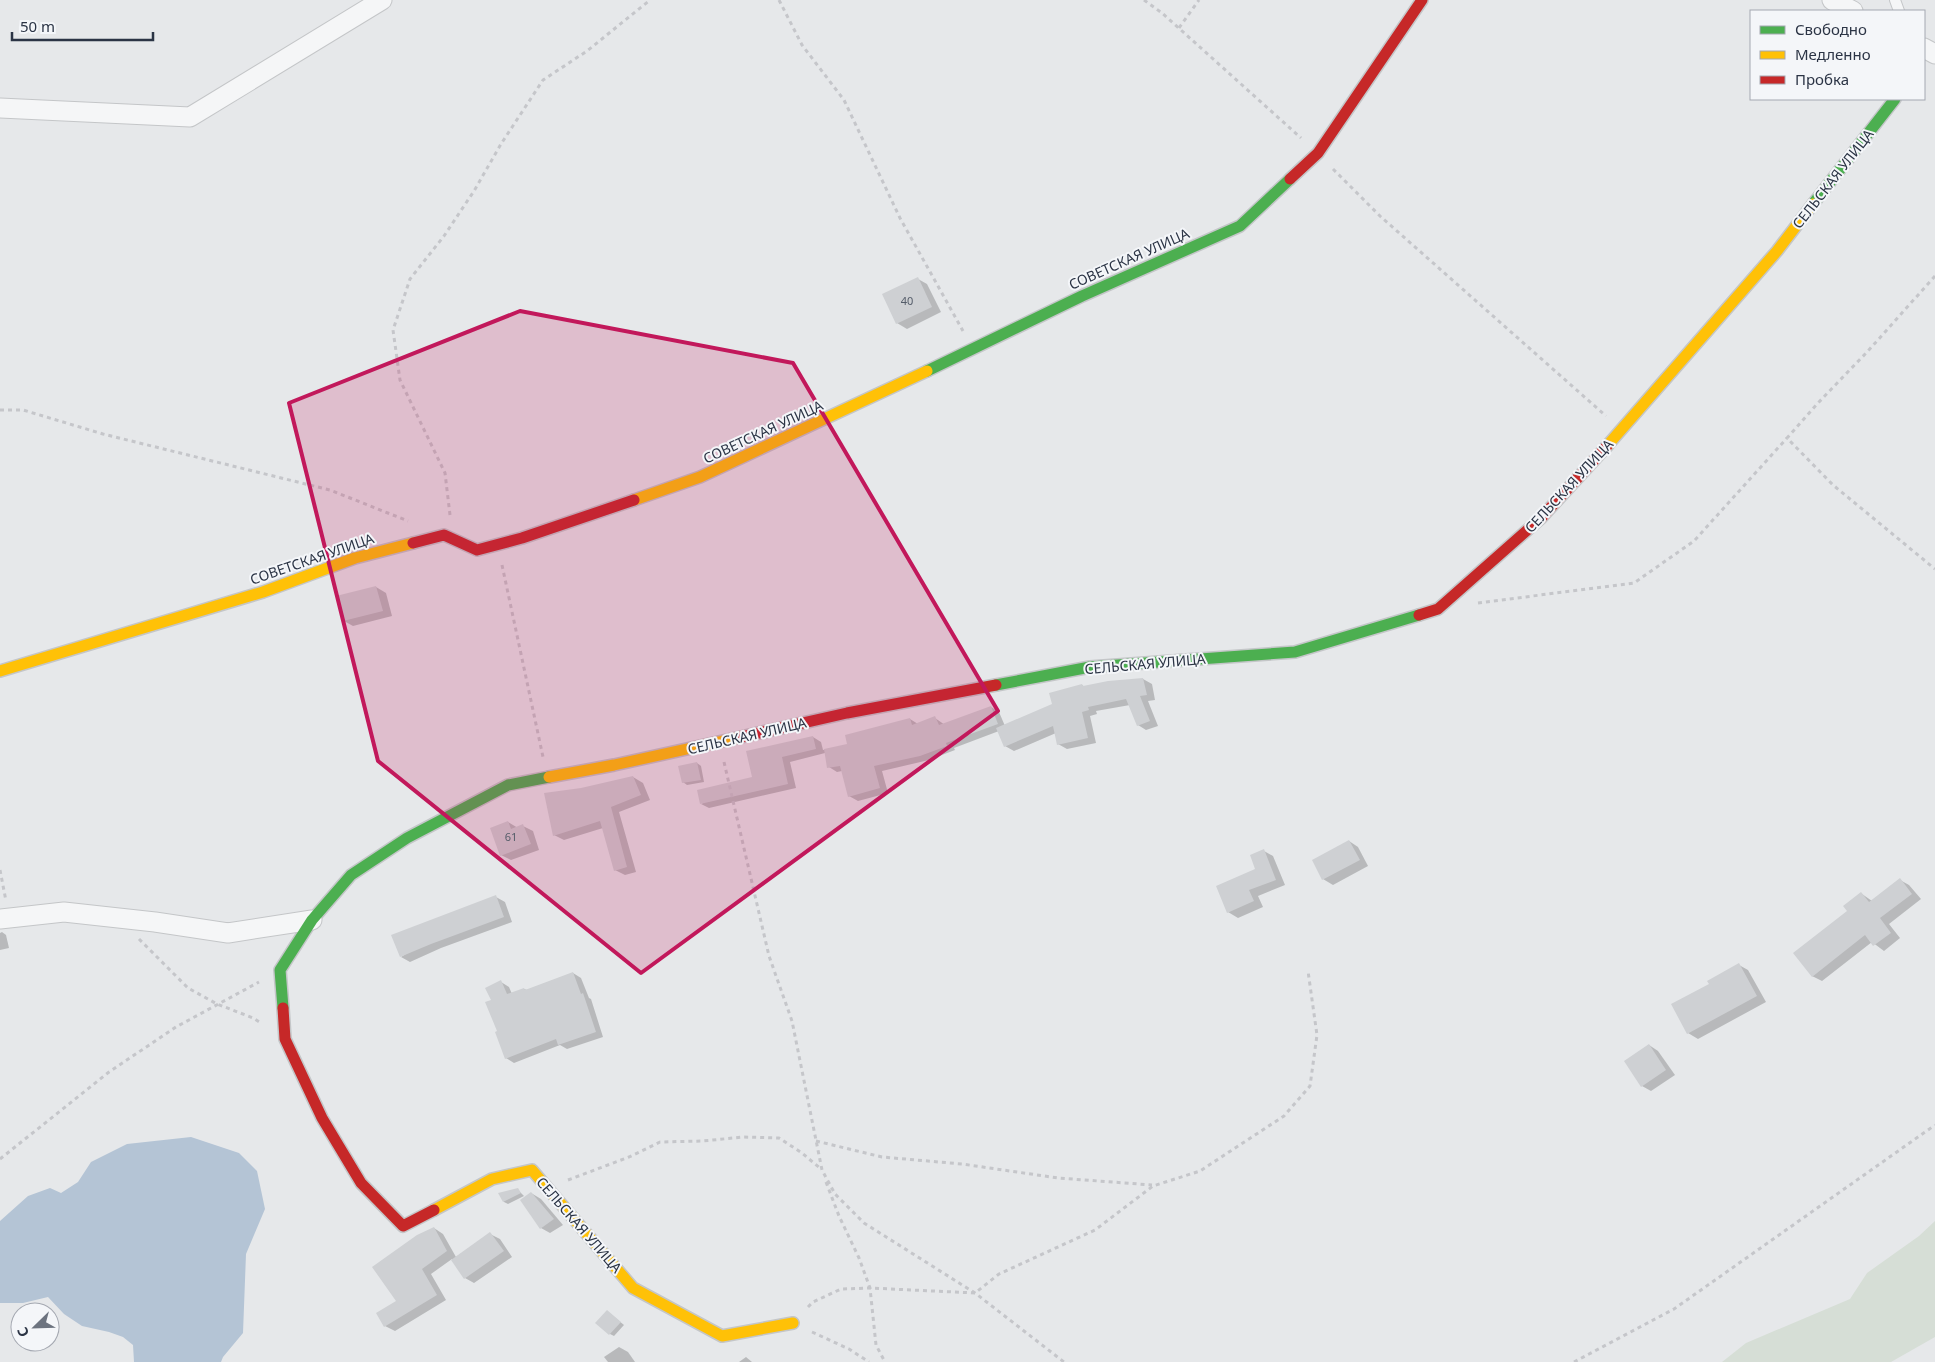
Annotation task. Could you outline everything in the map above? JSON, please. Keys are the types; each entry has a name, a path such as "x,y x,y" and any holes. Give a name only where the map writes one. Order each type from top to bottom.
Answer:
{"street":[{"path":"0,108 190,117 382,0"},
{"name":"СОВЕТСКАЯ УЛИЦА","path":"0,671 263,592 355,558 444,535 477,550 700,478 1082,296 1240,226 1318,153 1422,0"},
{"path":"1832,0 1851,10"},
{"name":"СЕЛЬСКАЯ УЛИЦА","path":"793,1323 722,1336 633,1288 532,1170 492,1179 403,1226 361,1183 322,1118 285,1039 280,970 312,920 351,875 407,838 508,785 614,765 847,713 1090,667 1295,652 1438,608 1541,518 1622,429 1777,251 1894,100"},
{"path":"4,918 64,912 228,933 312,920"}],"path":[{"path":"451,521 445,473 400,380 393,330 410,279 444,236 543,80 587,51 650,0"},
{"path":"779,0 802,45 844,100 900,218 974,348"},
{"path":"1144,0 1162,13 1318,153 1380,216 1622,429"},
{"path":"1179,28 1199,0"},
{"path":"1478,604 1634,583 1694,540 1935,276"},
{"path":"0,410 23,410 103,434 330,490 409,521"},
{"path":"1787,438 1834,485 1935,569"},
{"path":"498,544 547,778"},
{"path":"720,742 769,956 792,1021 822,1170 839,1216 859,1258 870,1288 876,1345 885,1362"},
{"path":"0,870 4,918"},
{"path":"119,918 188,988 217,1004 253,1018 285,1039"},
{"path":"0,1159 109,1072 176,1027 280,970"},
{"path":"869,1362 849,1349 793,1323 813,1302 841,1288 975,1293 999,1274 1095,1230 1153,1186 1200,1171 1284,1116 1310,1086 1317,1035 1308,971"},
{"path":"1574,1362 1674,1309 1935,1125"},
{"path":"546,1186 594,1171 660,1142 703,1141 743,1137 779,1138 822,1170 835,1194 864,1223 975,1293 1064,1362"},
{"path":"816,1141 882,1157 962,1164 1058,1178 1153,1186"}],"highlighted area":[{"path":"520,311 793,363 998,711 641,973 378,761 289,403"}],"shaded area":[{"path":"1935,1221 1935,1337 1891,1362 1722,1362 1746,1343 1850,1299 1867,1273 1919,1236"}],"water":[{"path":"191,1137 239,1153 257,1171 265,1209 246,1254 243,1333 221,1362 134,1362 133,1345 123,1337 82,1326 60,1310 60,1302 53,1302 48,1297 27,1302 0,1303 0,1221 28,1196 50,1188 61,1193 78,1182 91,1162 127,1144"}],"building":[{"path":"918,277 932,307 896,324 882,294"},
{"path":"376,586 383,611 343,621 336,596"},
{"path":"1143,678 1147,695 1140,696 1150,721 1137,726 1126,699 1088,707 1089,710 1082,712 1088,738 1057,745 1053,726 1004,747 996,728 1052,704 1049,693 1082,684 1083,686 1108,681"},
{"path":"991,706 998,724 946,743 947,746 920,756 874,766 880,788 848,797 840,766 827,768 824,749 847,744 845,735 910,718 912,725 935,716 939,725"},
{"path":"813,736 816,749 782,757 788,784 700,804 697,790 752,777 746,751"},
{"path":"697,762 701,780 682,783 678,766"},
{"path":"633,776 641,795 611,807 627,867 614,871 600,821 553,836 544,793 581,788"},
{"path":"508,821 511,829 523,824 531,844 500,856 490,828"},
{"path":"1349,840 1360,860 1322,880 1312,860"},
{"path":"1264,849 1276,880 1249,890 1254,901 1227,913 1216,886 1255,869 1250,855"},
{"path":"1900,878 1912,894 1880,918 1891,933 1873,946 1865,935 1812,977 1793,953 1847,911 1843,906 1861,892 1869,902"},
{"path":"496,895 504,917 400,957 391,935"},
{"path":"1739,963 1757,996 1687,1034 1671,1004 1709,984 1707,981"},
{"path":"573,972 581,994 583,993 596,1032 558,1045 556,1039 505,1059 495,1032 497,1031 485,1002 491,1000 485,988 501,980 507,994 524,988 525,990"},
{"path":"1649,1044 1666,1070 1641,1087 1624,1061"},
{"path":"518,1188 521,1193 503,1202 498,1193"},
{"path":"531,1192 554,1219 540,1229 520,1200"},
{"path":"434,1227 447,1251 422,1269 437,1295 384,1327 376,1313 396,1301 372,1267 417,1235"},
{"path":"490,1232 504,1251 464,1279 451,1260"},
{"path":"607,1310 621,1322 609,1335 595,1323"}],"traffic: fast":[{"path":"1813,204 1894,100"},
{"path":"927,371 1082,296 1240,226 1290,179"},
{"path":"996,685 1090,667 1295,652 1419,615"},
{"path":"283,1008 280,970 312,920 351,875 407,838 508,785 549,777"}],"traffic: slow":[{"path":"1607,446 1777,251 1813,204"},
{"path":"634,500 700,477 927,371"},
{"path":"0,671 263,592 355,558 413,543"},
{"path":"549,777 614,765 741,737"},
{"path":"434,1210 492,1179 532,1170 633,1288 722,1336 793,1323"}],"traffic: jam":[{"path":"1290,179 1318,153 1422,0"},
{"path":"1419,615 1438,609 1541,518 1607,446"},
{"path":"413,543 444,535 477,550 522,538 634,500"},
{"path":"741,737 847,713 996,685"},
{"path":"283,1008 285,1039 322,1118 361,1183 403,1226 434,1210"}]}
